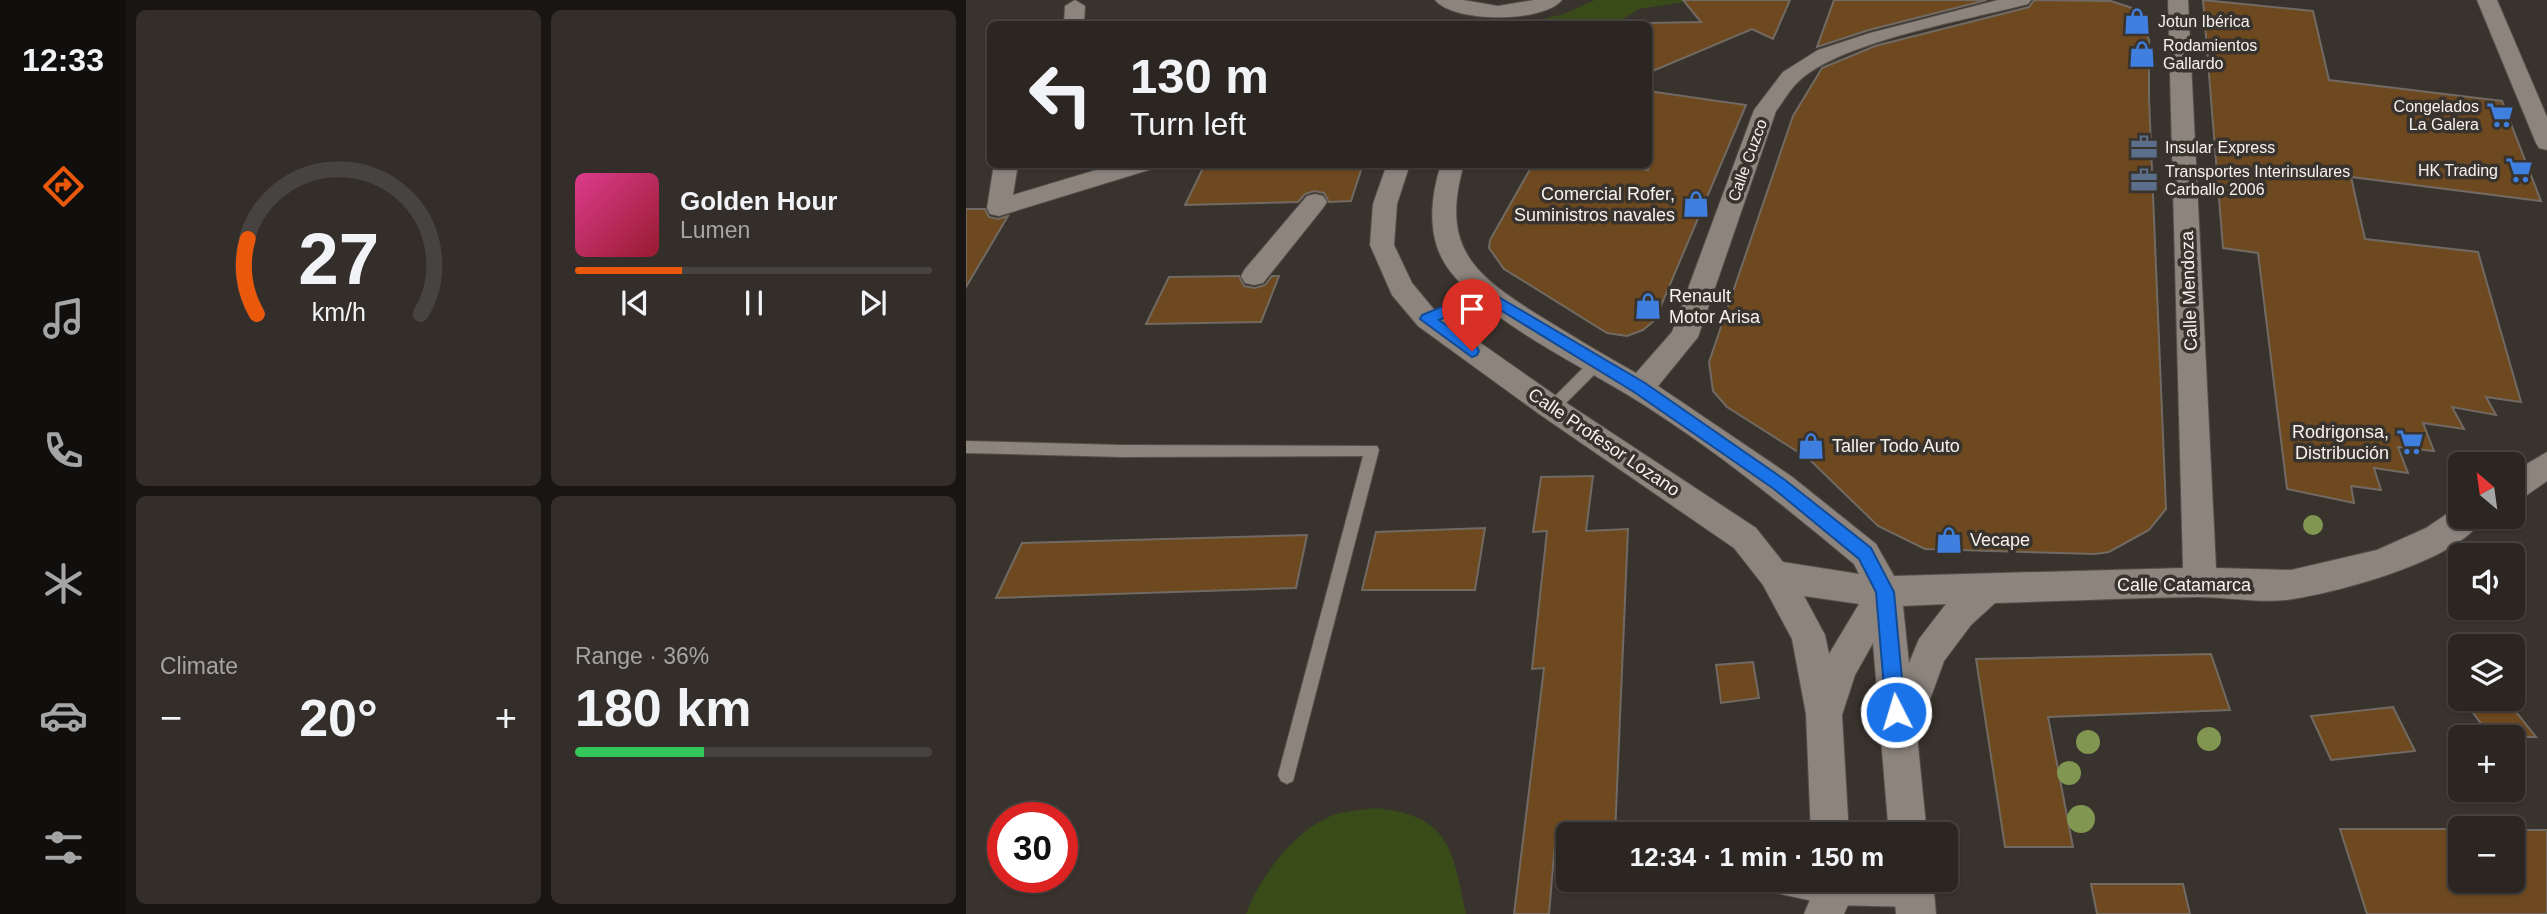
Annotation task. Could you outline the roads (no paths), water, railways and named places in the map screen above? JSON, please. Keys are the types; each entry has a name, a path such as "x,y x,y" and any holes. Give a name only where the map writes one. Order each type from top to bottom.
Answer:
{"street":[{"path":"1442,21 1447,0 1496,19 1552,0"},
{"name":"Calle Cuzco","path":"1639,388 1684,337 1765,110 1791,77 1825,54 1877,37 2021,0"},
{"name":"Calle Mendoza","path":"2178,0 2200,583"},
{"path":"2487,0 2547,144"},
{"path":"1005,168 999,208 1131,168"},
{"name":"Calle Profesor Lozano","path":"1398,168 1385,204 1382,245 1401,288 1427,319 1552,408 1745,538 1774,575 1808,635 1824,714 1829,822"},
{"path":"1452,168 1444,193 1445,229 1458,264 1485,294 1639,388 1780,485 1865,554 1885,592 1907,822"},
{"path":"1254,276 1315,202"},
{"path":"2525,480 2547,465"},
{"name":"Calle Catamarca","path":"1885,592 2200,583 2291,585 2381,564 2437,538 2450,529"},
{"path":"1774,575 1836,587 1885,592"},
{"path":"1898,736 1931,651 1959,614 1987,589"},
{"name":"Calle Profesor Lozano","path":"1824,714 1840,668 1885,592"}],"lane":[{"path":"1427,319 1485,294"},
{"path":"1552,408 1597,364"},
{"path":"966,447 1122,451 1372,450 1287,775"},
{"path":"1808,892 1829,897 1915,898"}],"place":[{"name":"Jotun Ibérica","path":"2137,21"},
{"name":"Rodamientos Gallardo","path":"2142,54"},
{"name":"Congelados La Galera","path":"2500,115"},
{"name":"Insular Express","path":"2144,147"},
{"name":"HK Trading","path":"2519,170"},
{"name":"Transportes Interinsulares Carballo 2006","path":"2144,180"},
{"name":"Comercial Rofer, Suministros navales","path":"1696,204"},
{"name":"Renault Motor Arisa","path":"1648,306"},
{"name":"Rodrigonsa, Distribución","path":"2410,442"},
{"name":"Taller Todo Auto","path":"1811,446"},
{"name":"Vecape","path":"1949,540"}]}
